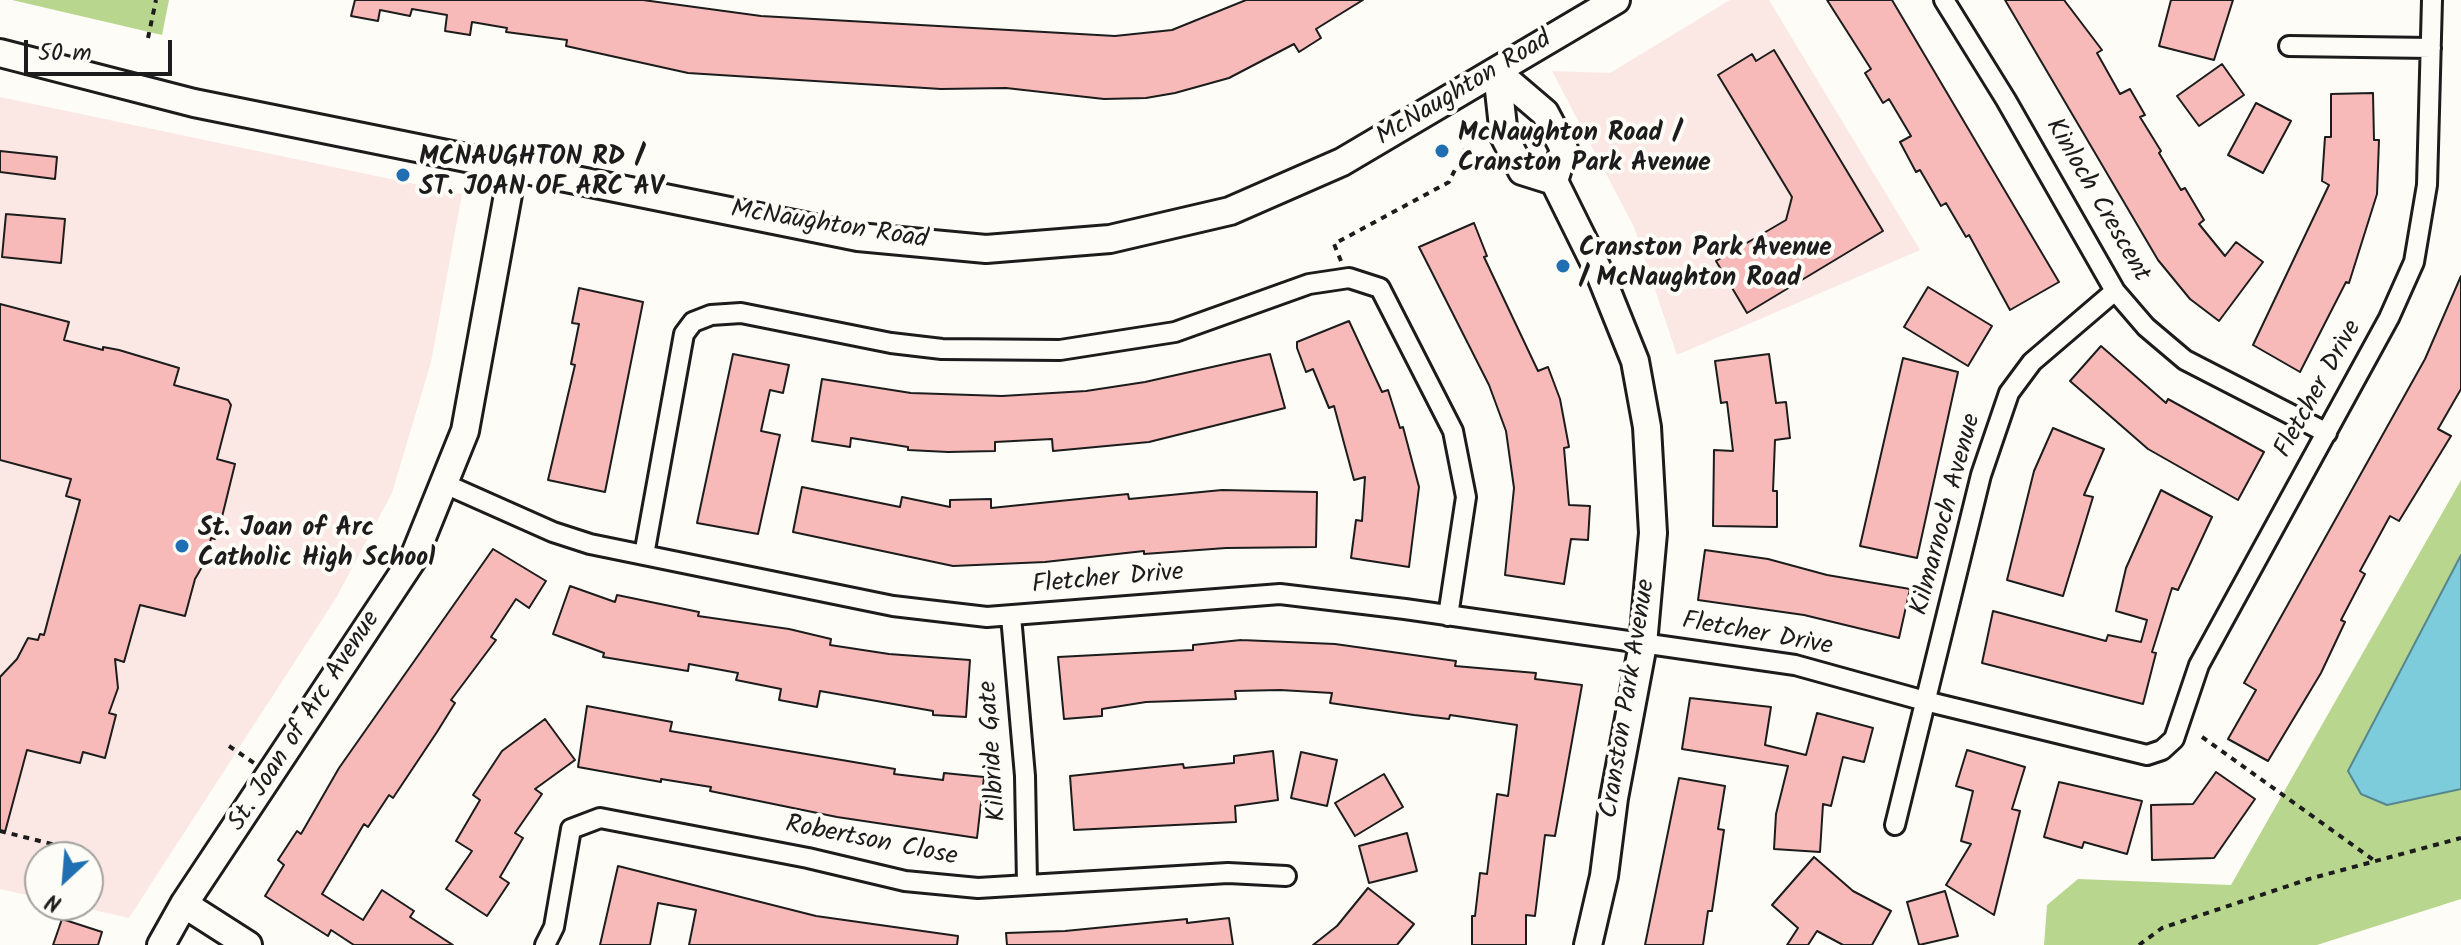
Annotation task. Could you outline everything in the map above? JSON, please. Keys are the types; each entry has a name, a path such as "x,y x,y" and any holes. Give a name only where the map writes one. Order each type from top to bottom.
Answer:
{"street":[{"name":"McNaughton Road","path":"0,53 194,103 858,237 986,249 1110,239 1230,211 1302,181 1497,72 1616,0"},
{"name":"Kinloch Crescent","path":"1944,0 2006,100 2115,291 2146,327 2185,360 2327,433"},
{"name":"Fletcher Drive","path":"445,484 553,532 644,555 893,606 987,617 1280,594 1795,665 1925,701 2147,755 2162,750 2174,739 2199,665 2225,613 2389,318 2414,262 2427,185 2432,0"},
{"path":"2289,46 2431,48"},
{"path":"1497,72 1545,113 1564,149 1554,181 1522,171 1504,136 1497,72"},
{"name":"St. Joan of Arc Avenue","path":"161,945 184,904 414,557 465,431 513,167"},
{"name":"Cranston Park Avenue","path":"1554,181 1600,274 1629,347 1647,427 1653,533 1643,644 1614,798 1604,876 1588,945"},
{"path":"644,555 684,334 693,322 711,315 741,313 929,348 1060,350 1175,332 1309,284 1349,278 1380,288 1453,431 1466,497 1448,616"},
{"name":"Kilmarnoch Avenue","path":"1895,825 1981,475 2009,393 2032,362 2115,291"},
{"name":"Kilbride Gate","path":"1011,616 1025,776 1027,883"},
{"name":"Robertson Close","path":"545,945 554,927 571,829 600,818 808,858 905,881 978,888 1228,873 1286,876"},
{"path":"184,904 248,945"}],"path":[{"path":"148,38 156,0"},
{"path":"1349,278 1334,244 1449,182 1465,149"},
{"path":"2202,737 2375,861"},
{"path":"0,831 40,841"},
{"path":"2139,945 2162,928 2375,861 2461,838"}],"shaded area":[{"path":"1730,0 1769,0 1920,250 1677,355 1634,227 1552,71 1610,73"},
{"name":"St. Joan of Arc Catholic High School","path":"0,97 462,194 431,362 392,493 336,598 129,918 104,912 104,841 24,841 24,894 0,889"}],"green space":[{"path":"12,0 169,0 162,35"},
{"path":"2461,480 2461,899 2317,945 2044,945 2047,905 2078,879 2231,885"}],"water":[{"path":"2461,555 2461,789 2387,805 2361,794 2348,771"}],"building":[{"path":"355,0 643,0 761,16 1115,36 1172,30 1246,0 1363,0 1316,29 1321,38 1299,52 1294,44 1229,78 1175,93 1146,98 1104,99 1006,88 941,89 688,73 566,46 567,40 506,32 507,28 472,22 470,35 445,31 447,15 412,9 410,16 380,10 378,21 351,16"},
{"path":"1827,0 1892,0 2059,282 2010,310 1969,235 1966,237 1946,203 1941,206 1920,170 1916,172 1900,142 1911,136 1889,99 1883,103 1865,73 1871,69"},
{"path":"2005,0 2064,0 2102,50 2097,53 2120,94 2130,89 2145,115 2140,117 2161,151 2159,153 2204,220 2199,224 2225,256 2236,242 2263,262 2219,321 2190,299 2158,260"},
{"path":"2171,0 2233,0 2214,60 2159,46"},
{"path":"1774,50 1883,231 1747,313 1716,261 1786,220 1792,197 1718,75 1752,54 1756,61"},
{"path":"2222,64 2244,95 2199,126 2177,96"},
{"path":"2373,93 2374,140 2379,140 2377,194 2349,283 2346,282 2300,372 2253,345 2329,185 2322,181 2325,137 2331,137 2331,94"},
{"path":"2256,103 2291,121 2263,173 2228,155"},
{"path":"0,151 57,157 55,179 0,172"},
{"path":"6,214 65,219 61,263 2,257"},
{"path":"1474,223 1487,256 1484,257 1538,371 1548,367 1560,399 1569,447 1564,448 1569,505 1590,506 1588,540 1571,539 1564,584 1505,575 1514,488 1506,431 1489,385 1419,247"},
{"path":"2461,276 2461,389 2438,429 2451,436 2399,521 2390,516 2360,571 2365,574 2341,620 2345,622 2321,673 2268,761 2228,739 2256,690 2244,683 2425,359"},
{"path":"1928,287 1992,326 1968,366 1904,327"},
{"path":"579,288 643,302 605,492 548,480 575,365 571,364 579,324 572,323"},
{"path":"0,304 69,322 64,340 103,350 103,347 119,350 179,368 174,385 228,400 231,405 217,459 235,464 220,525 215,539 211,538 206,560 195,579 185,616 140,605 124,662 115,659 118,688 109,713 116,715 105,758 83,752 80,763 27,750 5,832 0,831 0,677 17,659 28,638 38,640 40,634 44,635 80,500 66,496 71,479 0,460"},
{"path":"1349,321 1382,392 1388,390 1400,428 1403,427 1419,487 1409,567 1351,558 1356,520 1362,521 1365,477 1354,480 1334,406 1329,408 1313,369 1306,372 1297,348 1297,342"},
{"path":"2101,346 2166,403 2168,399 2264,452 2238,500 2148,449 2070,381"},
{"path":"733,354 789,365 783,393 770,390 761,431 780,435 758,534 697,523"},
{"path":"1270,354 1285,408 1149,442 1053,451 1052,439 995,442 995,451 948,452 908,450 908,447 851,438 850,447 812,441 822,379 911,393 1002,396 1086,391 1145,382"},
{"path":"1769,354 1776,403 1786,402 1790,438 1775,440 1773,491 1777,491 1777,527 1713,526 1714,450 1733,451 1727,402 1721,403 1715,361"},
{"path":"1903,358 1958,372 1917,558 1860,546"},
{"path":"2053,428 2104,449 2084,495 2093,497 2063,596 2007,580 2034,471"},
{"path":"802,487 900,507 902,497 950,507 950,500 991,499 991,508 1128,494 1129,499 1222,490 1317,492 1316,547 1226,548 1144,554 1144,551 1045,562 953,566 793,532"},
{"path":"2161,490 2212,517 2178,590 2172,588 2152,652 2156,653 2143,704 1982,663 1993,611 2106,641 2108,635 2141,642 2147,620 2116,611 2126,568"},
{"path":"493,549 546,581 529,608 516,599 491,637 496,640 451,700 455,703 437,732 393,798 389,795 368,827 364,824 322,894 363,920 382,890 414,911 410,917 453,945 354,945 331,930 328,936 265,896 284,865 278,860 297,831 301,834 339,768"},
{"path":"1705,550 1768,559 1827,575 1910,589 1899,638 1804,615 1698,600"},
{"path":"570,586 615,602 617,595 699,612 698,616 789,629 831,639 830,645 889,654 970,660 966,717 933,715 933,711 820,691 817,707 779,700 781,689 736,680 738,673 689,664 688,671 603,657 604,653 553,634"},
{"path":"1241,640 1335,644 1456,661 1455,666 1536,673 1535,679 1582,685 1555,836 1545,835 1535,916 1526,915 1526,945 1472,945 1472,916 1475,916 1480,873 1487,874 1497,794 1508,796 1517,725 1330,703 1332,693 1280,690 1235,691 1236,699 1146,702 1102,709 1102,716 1064,719 1058,657 1193,650 1193,645"},
{"path":"1690,698 1771,707 1765,745 1806,755 1817,713 1873,728 1864,762 1843,757 1831,806 1823,804 1820,852 1774,849 1776,814 1788,766 1682,749"},
{"path":"587,706 672,722 670,731 895,769 894,774 943,780 944,773 984,777 977,838 837,817 710,791 711,787 661,779 661,782 578,767"},
{"path":"545,719 575,760 535,789 542,794 515,833 523,838 500,877 509,883 487,916 446,889 472,851 456,841 480,800 473,795 502,751"},
{"path":"1967,750 2025,767 2012,809 2020,811 1994,915 1946,885 1971,844 1961,841 1973,791 1956,786"},
{"path":"1273,751 1278,800 1235,806 1236,822 1074,830 1070,776 1183,764 1184,768 1234,763 1234,756"},
{"path":"1301,752 1337,760 1327,806 1291,798"},
{"path":"2216,772 2255,799 2214,858 2152,860 2151,805 2193,804"},
{"path":"1384,774 1403,807 1355,836 1335,803"},
{"path":"1679,778 1725,786 1718,829 1724,830 1712,911 1708,911 1703,945 1645,945"},
{"path":"2059,782 2142,801 2127,854 2084,842 2082,848 2044,837"},
{"path":"1407,833 1417,871 1369,883 1359,846"},
{"path":"1814,857 1853,891 1891,911 1872,945 1843,945 1817,931 1808,945 1787,945 1798,928 1772,905"},
{"path":"618,866 816,916 958,936 957,945 689,945 696,910 658,903 650,945 600,945"},
{"path":"1368,888 1414,924 1397,945 1313,945 1337,926"},
{"path":"1945,891 1958,936 1919,945 1907,902"},
{"path":"1229,918 1233,945 1007,945 1006,933"},
{"path":"61,921 102,932 98,945 53,945"}],"place":[{"name":"McNaughton Road / Cranston Park Avenue","path":"1442,151"},
{"name":"MCNAUGHTON RD / ST. JOAN OF ARC AV","path":"403,175"},
{"name":"Cranston Park Avenue / McNaughton Road","path":"1563,266"},
{"name":"St. Joan of Arc Catholic High School","path":"182,546"}]}
